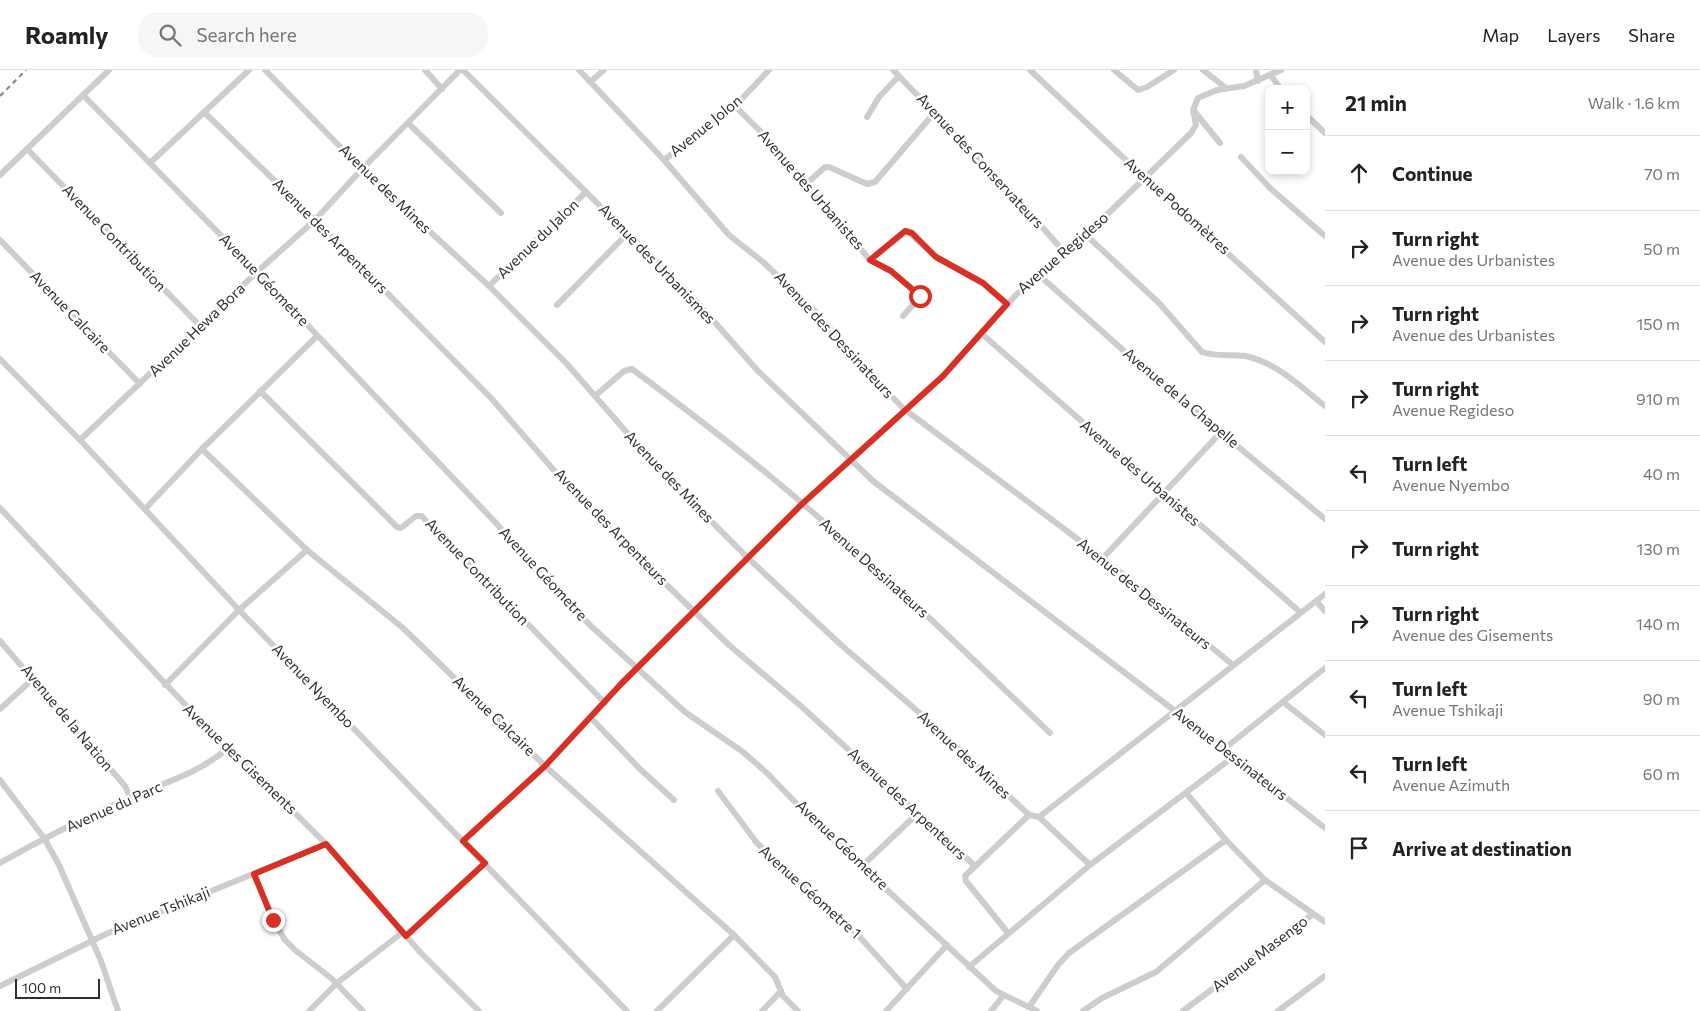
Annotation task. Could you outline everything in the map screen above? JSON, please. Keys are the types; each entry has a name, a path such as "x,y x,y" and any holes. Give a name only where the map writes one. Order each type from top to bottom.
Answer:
{"street":[{"path":"0,175 109,70"},
{"path":"150,163 249,70"},
{"name":"Avenue des Mines","path":"264,70 362,169 489,286 595,396 656,466 749,559 840,644 937,728 1028,815"},
{"path":"425,70 442,89"},
{"name":"Avenue Hewa Bora","path":"80,440 257,272 315,220 362,169 462,70"},
{"name":"Avenue des Urbanismes","path":"462,70 696,302 757,370 850,460"},
{"name":"Avenue des Dessinateurs","path":"579,70 664,160 729,235 764,262 814,310 859,363 904,409 1102,558 1233,665"},
{"path":"590,82 604,70"},
{"name":"Avenue Jolon","path":"664,160 735,106 769,70"},
{"name":"Avenue des Conservateurs","path":"893,70 1065,253"},
{"name":"Avenue Podomètres","path":"1030,70 1325,342"},
{"path":"1114,70 1138,90 1147,87 1174,70"},
{"path":"1204,70 1226,88"},
{"path":"1256,70 1258,81"},
{"path":"1220,143 1193,110 1198,98 1226,88 1258,81 1281,70"},
{"path":"867,117 879,97 898,76"},
{"path":"1271,76 1278,85"},
{"name":"Avenue Géometre","path":"83,95 257,272 495,522 555,591 690,715 755,762 816,824 863,865 969,967 1003,996 1038,1011"},
{"name":"Avenue des Urbanistes","path":"735,106 767,138 870,260 903,232 910,231 936,257 983,283 1007,304"},
{"name":"Avenue Regideso","path":"463,841 545,766 638,667 749,559 802,504 904,409 938,381 1007,304 1039,274 1086,235 1191,133 1196,125 1193,110"},
{"name":"Avenue des Arpenteurs","path":"204,112 315,220 491,398 600,520 695,612 974,865 965,876 966,881 1008,933"},
{"path":"805,185 829,166 866,184 875,182 934,112"},
{"path":"1310,119 1325,133"},
{"path":"408,123 501,213"},
{"name":"Avenue Contribution","path":"27,150 201,326"},
{"path":"1241,157 1270,188 1325,236"},
{"name":"Avenue du Jalon","path":"489,286 586,192"},
{"path":"557,305 627,234"},
{"path":"1086,235 1158,303 1202,352 1210,355 1245,356 1270,365 1289,377 1325,406"},
{"name":"Avenue Calcaire","path":"0,240 140,384"},
{"path":"870,260 891,271 919,294 920,297 903,316"},
{"name":"Avenue de la Chapelle","path":"1039,274 1132,359 1222,431 1325,519"},
{"name":"Avenue des Urbanistes","path":"982,334 1300,612"},
{"path":"145,509 202,449 317,336"},
{"name":"Avenue Nyembo","path":"0,360 80,440 239,610 628,1011"},
{"name":"Avenue Dessinateurs","path":"595,396 624,371 632,369 709,427 802,504 912,601 1050,733"},
{"name":"Avenue Contribution","path":"260,391 397,527 401,528 416,516 422,516 436,534 477,572 605,703"},
{"path":"1102,558 1162,492 1222,431"},
{"name":"Avenue Calcaire","path":"202,449 307,550 404,628 545,766 734,935 775,977 781,991 798,1011"},
{"name":"Avenue Dessinateurs","path":"850,460 887,492 1175,711 1325,828"},
{"name":"Avenue des Gisements","path":"0,508 227,750 282,800 326,844 404,934 479,1011"},
{"path":"165,685 239,610 307,550"},
{"path":"1039,817 1325,594"},
{"path":"1316,601 1325,611"},
{"name":"Avenue de la Nation","path":"0,641 34,678 125,786 130,798"},
{"path":"1224,749 1325,668"},
{"path":"0,709 34,678"},
{"path":"1283,702 1325,735"},
{"path":"591,718 640,769 674,800"},
{"name":"Avenue du Parc","path":"0,863 44,838 130,798 197,771 227,750"},
{"path":"969,967 1090,865 1187,794 1233,757"},
{"path":"0,780 44,838 69,886 92,940 118,1011"},
{"name":"Avenue Géometre 1","path":"718,791 757,843 857,934 907,989"},
{"path":"1187,794 1226,840 1265,880 1325,922"},
{"path":"863,865 918,814"},
{"path":"974,865 1028,815 1039,817 1090,865"},
{"path":"1029,1007 1058,965 1069,953 1226,840"},
{"name":"Avenue Tshikaji","path":"0,986 92,940 326,844"},
{"path":"309,1011 337,983 404,934 485,863"},
{"path":"254,874 273,920 285,940 337,983 362,1011"},
{"path":"1083,1011 1102,998 1156,972 1265,880"},
{"name":"Avenue Masengo","path":"1183,1011 1313,914"},
{"path":"657,1011 734,935"},
{"path":"886,1011 947,944"},
{"path":"1278,1011 1325,976"},
{"path":"762,1011 781,991"},
{"path":"991,1011 1003,996"}],"railway":[{"path":"0,96 26,70"}],"route":[{"path":"273,920 254,874 326,844 406,936 485,863 463,841 527,784 621,684 749,559 802,504 904,409 933,386 982,334 1007,304 983,283 936,257 910,231 905,231 870,260 891,271 920,296"}]}
